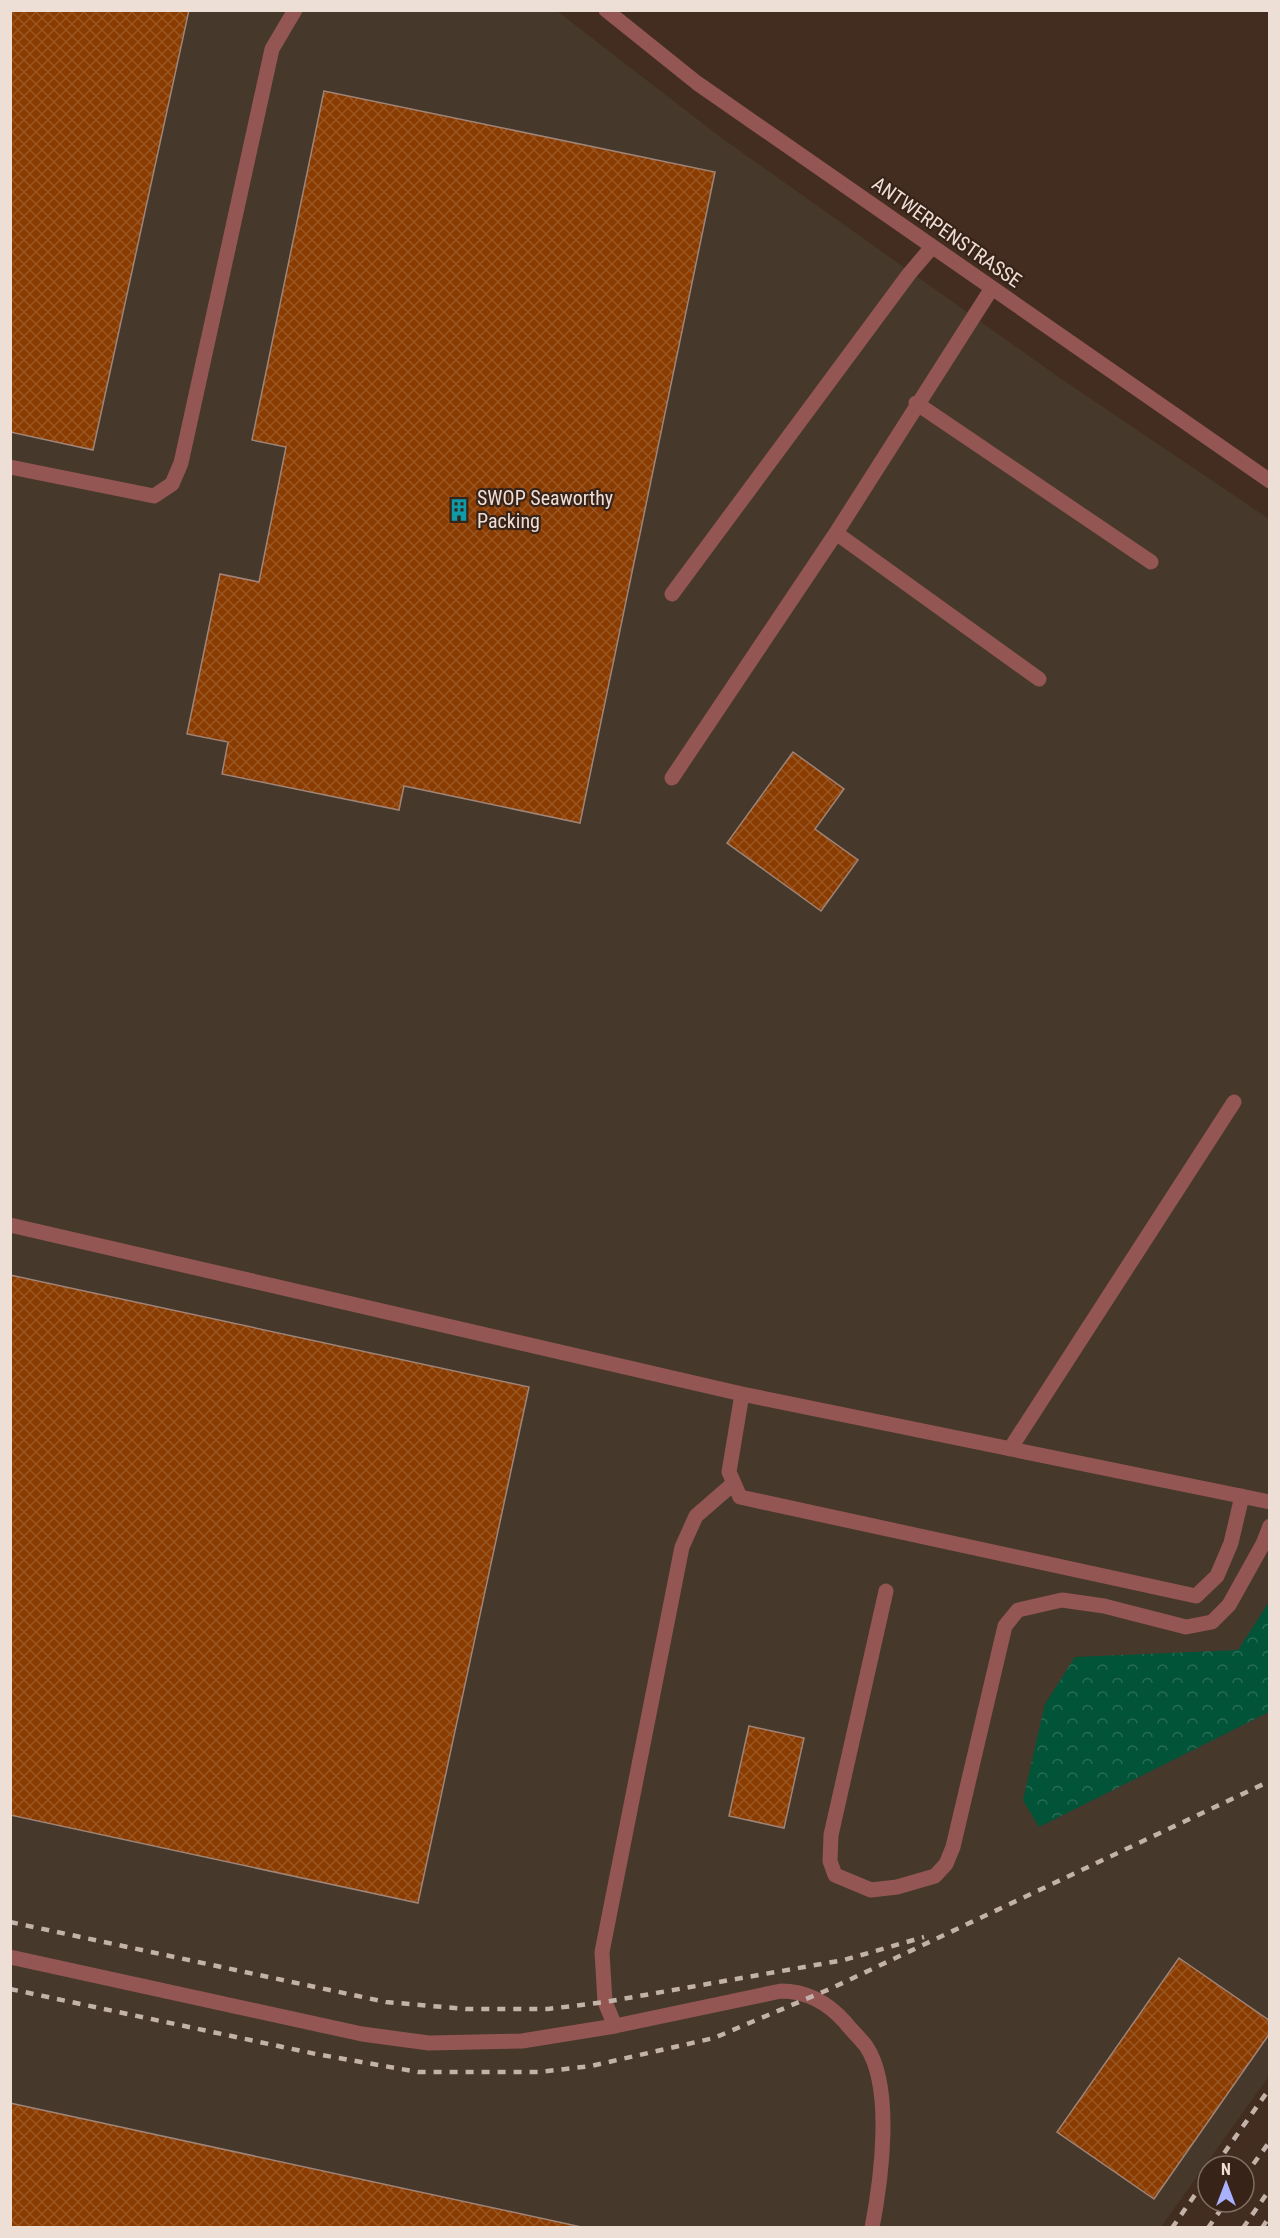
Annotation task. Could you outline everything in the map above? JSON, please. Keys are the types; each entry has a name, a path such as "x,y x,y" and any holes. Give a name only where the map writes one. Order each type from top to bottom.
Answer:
{"street":[{"path":"10,467 154,496 172,484 181,463 272,49 295,10"},
{"name":"ANTWERPENSTRASSE","path":"606,10 697,83 1269,481"},
{"path":"672,594 909,274 932,247"},
{"path":"672,778 836,534 916,404 992,288"},
{"path":"916,404 1151,562"},
{"path":"836,534 1039,679"},
{"path":"1010,1449 1234,1101"},
{"path":"10,1226 742,1394 1269,1502"},
{"path":"742,1394 729,1472 740,1497 1196,1596 1217,1576 1231,1543 1242,1496"},
{"path":"615,2026 605,2002 602,1952 682,1546 696,1516 734,1483"},
{"path":"886,1591 831,1835 830,1861 835,1875 871,1890 897,1887 935,1876 946,1864 953,1847 1002,1635 1005,1626 1018,1610 1062,1600 1104,1606 1186,1627 1212,1622 1229,1605 1263,1544 1269,1526"},
{"path":"10,1957 363,2034 429,2043 522,2041 615,2026 781,1991 798,1991 813,1996 838,2015 867,2048 882,2090 882,2143 872,2228"}],"shaded area":[{"path":"11,11 557,11 719,136 1060,378 1269,519 1269,2076 1213,2154 1196,2154 1196,2178 1161,2227 11,2228"}],"green space":[{"path":"1269,1602 1269,1712 1039,1827 1023,1800 1045,1704 1075,1657 1238,1650"}],"building":[{"path":"10,10 189,10 93,450 10,432"},
{"name":"SWOP Seaworthy Packing","path":"324,91 715,172 580,823 404,786 399,810 222,774 228,742 187,734 220,574 259,582 286,447 252,440"},
{"path":"793,752 844,789 815,829 858,860 821,911 727,843"},
{"path":"10,1275 529,1387 418,1903 10,1815"},
{"path":"749,1726 804,1738 784,1828 729,1816"},
{"path":"1179,1958 1270,2021 1270,2033 1154,2199 1057,2132"},
{"path":"10,2103 586,2228 10,2228"}],"railway":[{"path":"10,1989 316,2054 418,2072 539,2072 591,2066 714,2038 832,1988 1270,1781"},
{"path":"10,1922 386,2002 466,2009 548,2009 605,2002 844,1960 924,1937"},
{"path":"1223,2154 1270,2088"},
{"path":"1256,2160 1270,2141"},
{"path":"1243,2228 1270,2189"},
{"path":"1172,2228 1196,2193"},
{"path":"1208,2228 1218,2214"},
{"path":"1262,2228 1270,2216"}],"place":[{"name":"SWOP Seaworthy Packing","path":"459,510"}]}
